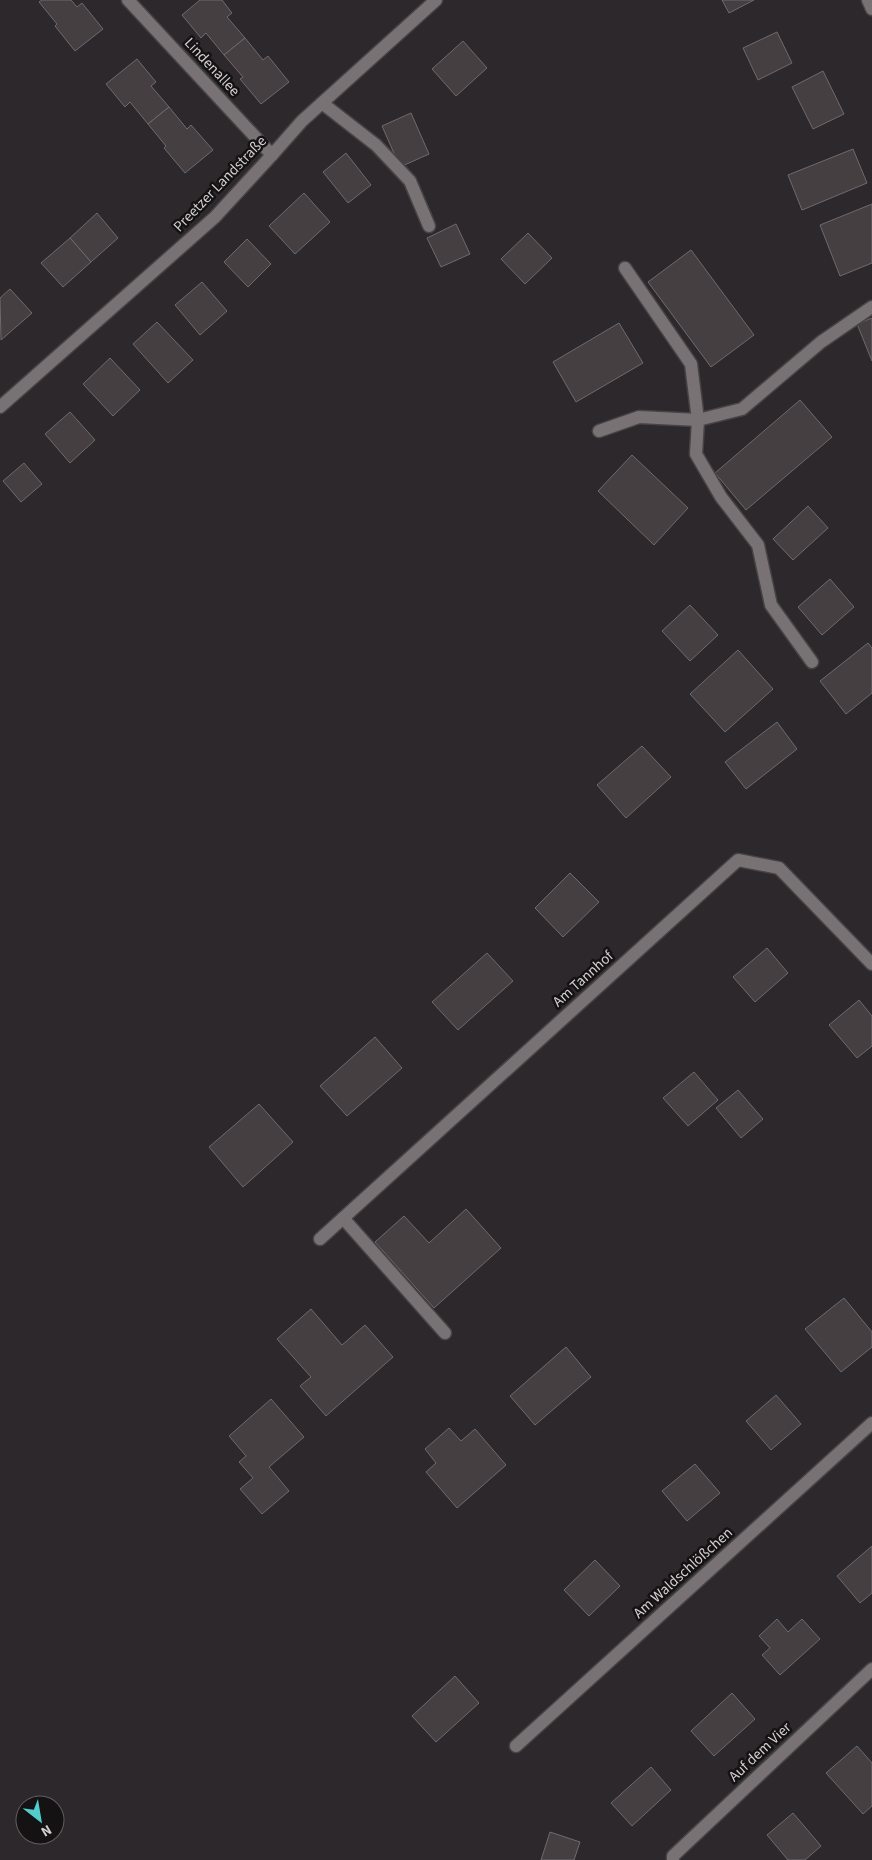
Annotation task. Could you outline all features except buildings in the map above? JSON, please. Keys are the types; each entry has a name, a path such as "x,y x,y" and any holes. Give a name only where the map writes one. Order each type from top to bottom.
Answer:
{"street":[{"name":"Lindenallee","path":"128,0 272,155"},
{"name":"Preetzer Landstraße","path":"0,407 215,217 302,121 436,0"},
{"path":"868,0 872,10"},
{"path":"322,102 376,145 410,181 429,226"},
{"path":"625,268 691,364 698,420 696,454 721,497 758,545 771,605 812,662"},
{"path":"599,431 639,417 698,420 742,409 821,342 872,307"},
{"name":"Am Tannhof","path":"320,1239 738,860 779,868 872,964"},
{"path":"343,1218 445,1333"},
{"name":"Am Waldschlößchen","path":"516,1746 872,1423"},
{"name":"Auf dem Vier","path":"673,1860 673,1856 872,1669"}]}
